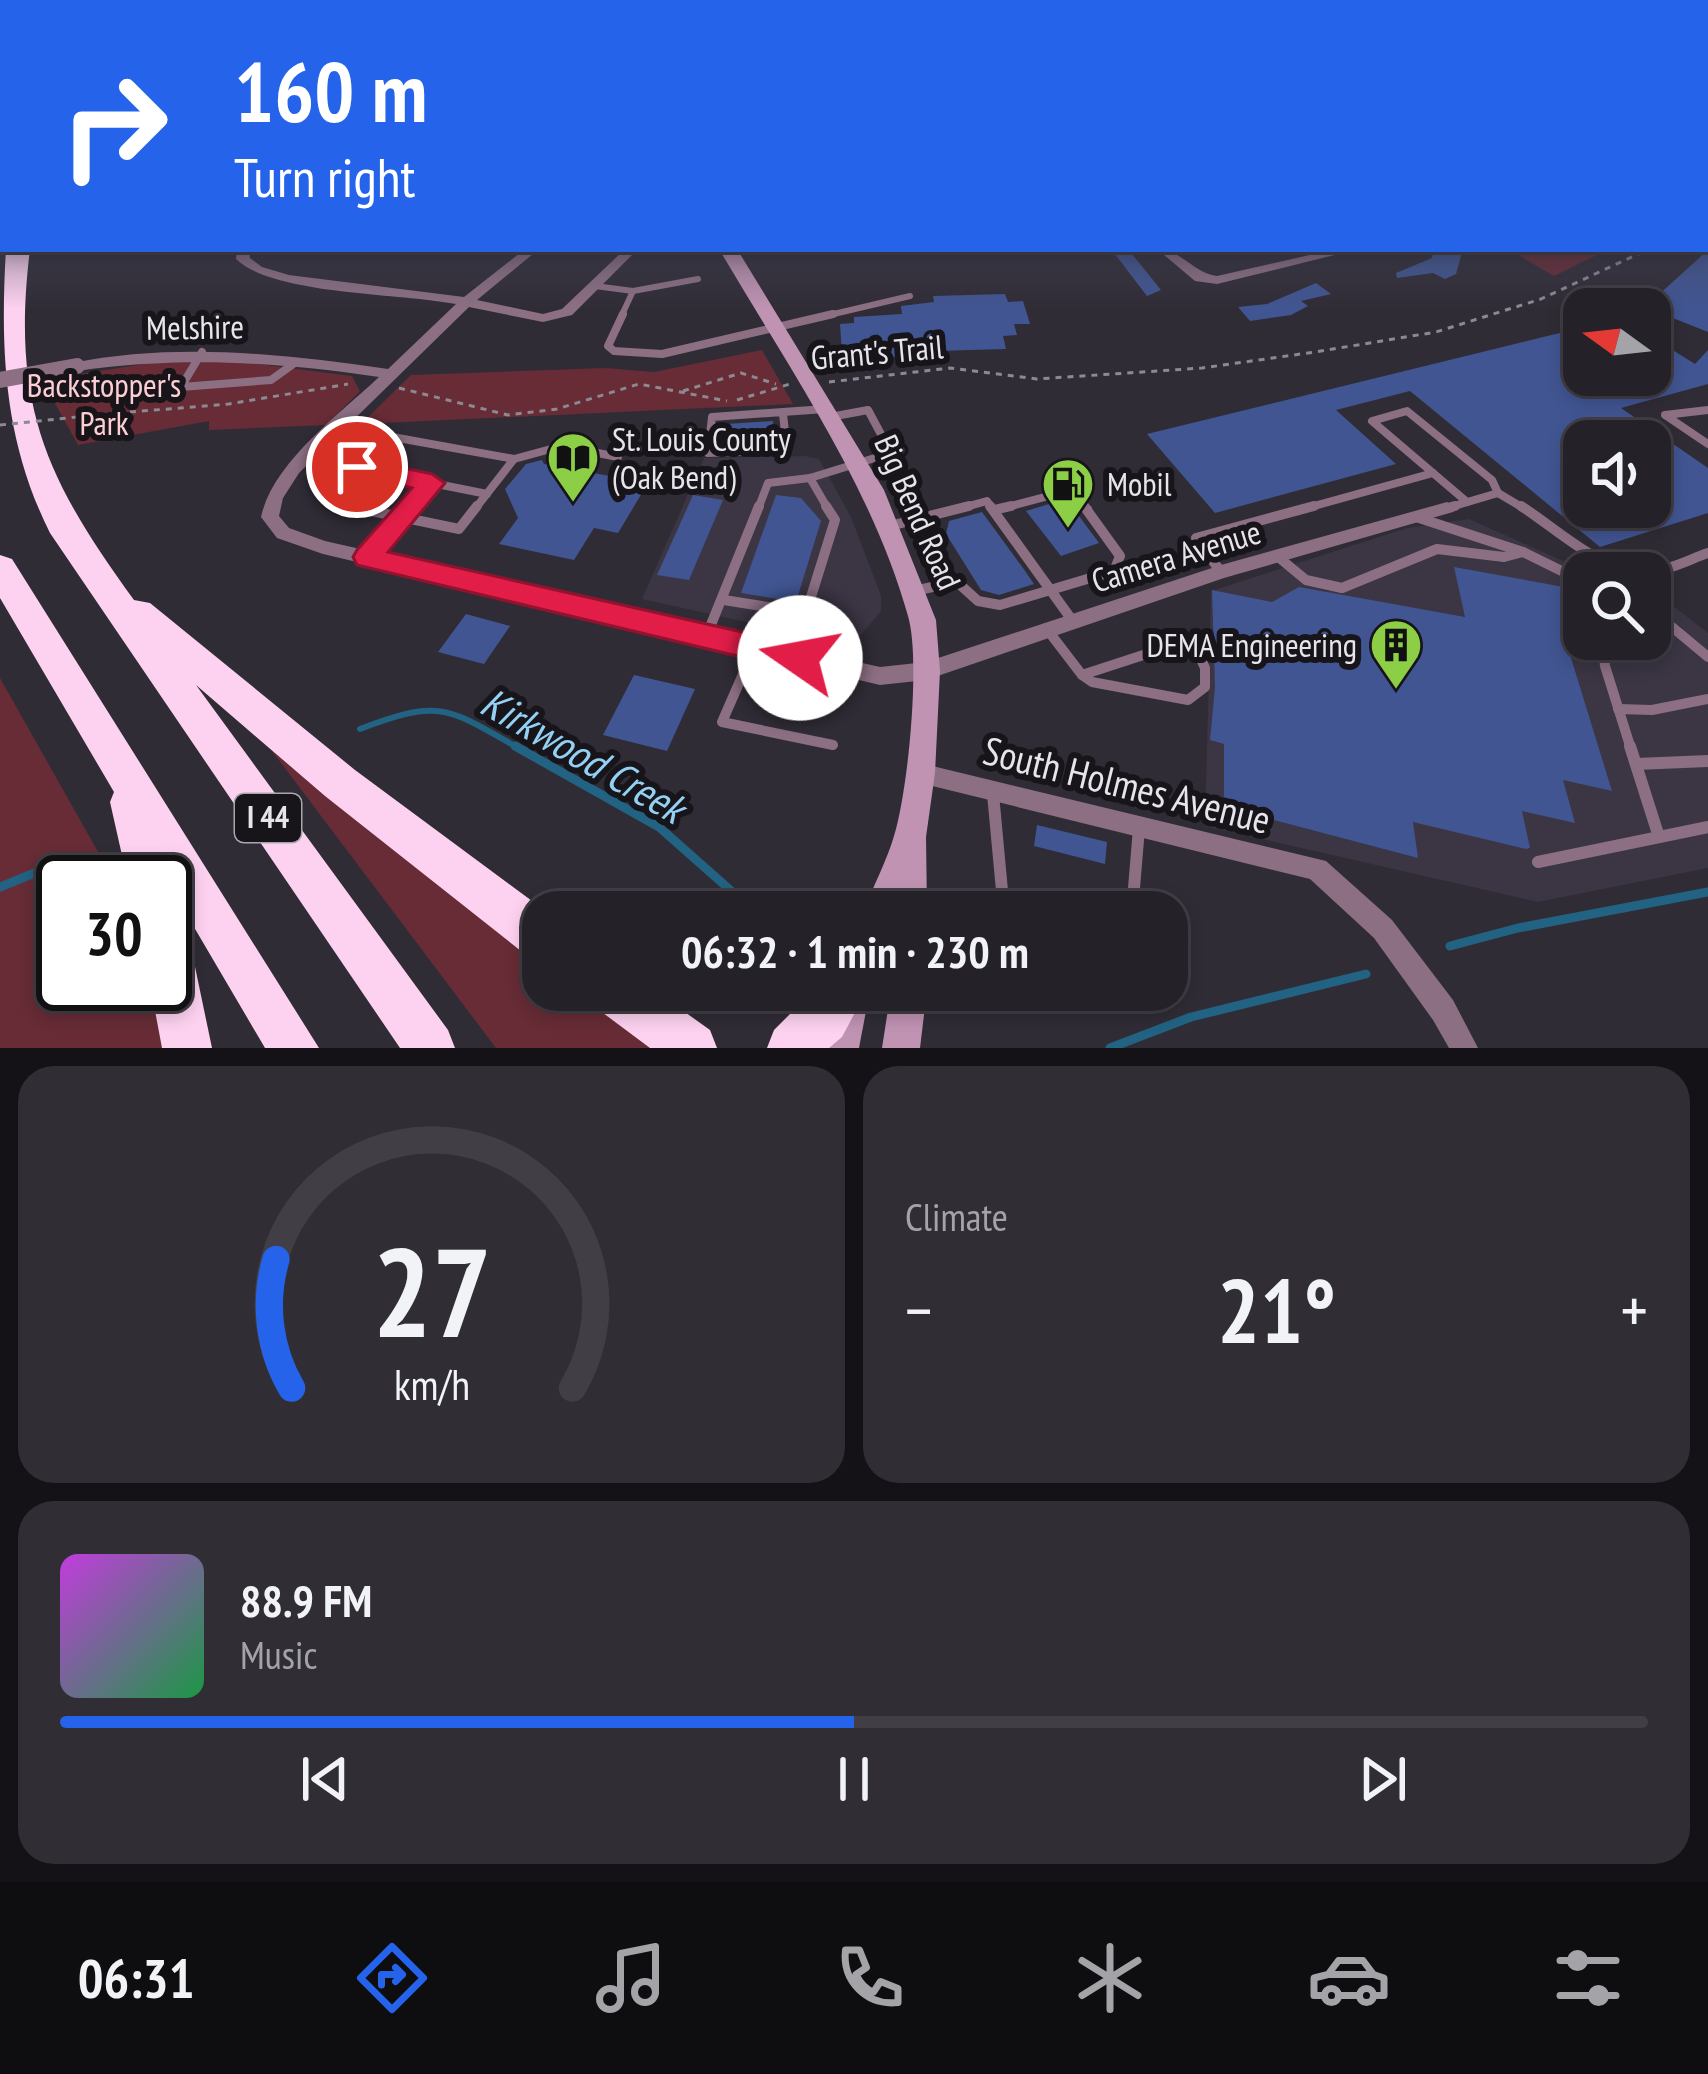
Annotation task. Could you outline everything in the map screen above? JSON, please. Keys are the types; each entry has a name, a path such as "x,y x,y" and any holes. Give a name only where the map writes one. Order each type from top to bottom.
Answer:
{"highway":[{"name":"I 44","path":"17,252 3,306 5,389 17,435 38,483 105,587 430,1048"},
{"path":"0,568 294,1048"},
{"path":"105,587 340,783 522,922"},
{"path":"124,771 144,855"},
{"path":"180,1011 188,1048"},
{"path":"641,1011 692,1048"},
{"path":"792,1048 831,1011"}],"main road":[{"name":"Big Bend Road","path":"730,252 858,466 923,620 926,671 920,773 910,837 910,891"},
{"name":"Big Bend Road","path":"888,891 910,837"},
{"path":"839,1048 845,1011"},
{"path":"901,1048 906,1011"}],"street":[{"path":"243,252 243,259 257,270 288,279 551,317 567,312 629,252"},
{"path":"529,252 466,302 281,484 270,517 283,533 295,540 754,649 880,676 926,671"},
{"path":"1167,252 1200,278 1217,280 1340,252"},
{"name":"Melshire","path":"0,380 202,352 298,360 385,380"},
{"name":"Camera Avenue","path":"926,671 1221,572 1457,505"},
{"name":"South Holmes Avenue","path":"920,773 1317,869 1383,929 1444,1010 1464,1048"}],"lane":[{"path":"595,286 633,291 698,280"},
{"path":"633,291 608,346 614,352 662,354 910,296"},
{"path":"202,352 181,387 271,380 298,360"},
{"path":"1708,410 1665,415 1708,444"},
{"path":"706,638 768,483 858,466 891,452 870,411 712,416 708,453 788,450 783,414"},
{"path":"1498,494 1457,505 1433,473 1372,421 1407,411 1492,479 1498,494 1549,520 1614,566 1652,571 1708,554"},
{"path":"514,460 387,436 325,501 459,529 514,460 528,452 562,446 618,457"},
{"path":"357,467 487,494"},
{"path":"1221,572 1196,538 1433,473"},
{"path":"800,658 806,613 835,520 810,478"},
{"path":"367,557 432,483"},
{"path":"913,591 957,582 978,601 1000,605 1114,571 1120,556 1093,513 1071,495 1060,493 994,511"},
{"path":"887,527 987,501 1072,620"},
{"path":"1416,517 1523,552 1563,572"},
{"path":"1277,556 1306,580 1342,588 1437,549 1504,557 1523,552"},
{"path":"724,600 806,613"},
{"path":"1671,627 1708,657"},
{"path":"1046,628 1081,675 1092,682 1189,700 1205,687 1205,668 1196,649 1178,644 1081,675"},
{"path":"754,649 722,722 832,745"},
{"path":"1607,660 1659,837"},
{"path":"1618,709 1652,710 1708,699"},
{"path":"1636,764 1708,761"},
{"path":"993,788 1002,891"},
{"path":"1134,891 1139,825"},
{"path":"1538,862 1708,826"}],"path":[{"name":"Grant's Trail","path":"0,425 230,404 385,380 508,415 557,410 625,386 656,385 732,401 777,385 863,381 950,368 1037,379 1202,368 1436,332 1541,299 1643,252"},
{"path":"682,391 725,374 763,376 777,385"}],"shaded area":[{"path":"704,458 819,459 851,517 881,596 881,611 861,635 837,642 642,599"},
{"path":"1469,519 1563,561 1563,660 1671,660 1671,604 1708,633 1708,868 1538,902 1205,826 1211,591 1407,528"}],"green space":[{"path":"1513,252 1603,252 1554,276"},
{"path":"762,350 793,404 361,424 411,375 605,368 654,372"},
{"name":"Backstopper's Park","path":"176,359 220,359 352,376 360,391 326,425 209,430 209,421 78,445 42,380"},
{"path":"0,678 100,855 36,855 36,1011 168,1011 175,1048 0,1048"},
{"path":"266,743 522,941 522,1011 613,1011 663,1048 496,1048"}],"building":[{"path":"1113,252 1130,252 1161,290 1147,296"},
{"path":"1433,252 1462,252 1456,274 1445,279 1433,273 1397,278 1396,273 1432,258"},
{"path":"1706,252 1708,252 1708,332 1671,317 1671,288 1666,288"},
{"path":"1316,283 1331,294 1301,301 1308,306 1291,315 1250,321 1238,307 1267,304"},
{"path":"1005,294 1008,302 1023,301 1030,324 1014,324 1017,335 1003,336 1006,349 899,352 899,357 842,354 840,324 854,323 854,317 902,314 901,306 934,302 933,296"},
{"path":"1563,332 1563,396 1664,396 1621,408 1638,420 1563,420 1563,517 1410,391 1336,410 1396,464 1215,513 1147,434"},
{"path":"1671,349 1695,364 1708,350 1708,384 1671,394"},
{"path":"773,421 774,442 725,444 726,424"},
{"path":"1671,442 1708,468 1708,513 1671,525"},
{"name":"St. Louis County (Oak Bend)","path":"542,460 648,483 618,533 594,528 574,560 499,544 518,518 505,489 526,464"},
{"path":"693,495 723,500 689,580 657,575"},
{"path":"776,495 801,498 821,521 796,602 741,593"},
{"name":"Mobil","path":"1049,504 1054,511 1068,507 1076,512 1099,543 1061,556 1026,511"},
{"path":"982,512 1034,584 999,595 981,590 946,534 949,521"},
{"path":"1577,528 1660,528 1600,547"},
{"name":"DEMA Engineering","path":"1454,567 1563,587 1563,660 1572,660 1612,791 1563,780 1575,823 1522,811 1530,848 1526,849 1413,822 1418,858 1224,807 1224,744 1210,740 1215,687 1212,590 1272,602 1299,587 1465,617"},
{"path":"466,614 510,626 484,664 438,652"},
{"path":"634,675 695,689 667,751 603,735"},
{"path":"1037,825 1107,842 1105,864 1034,846"}],"waterway":[{"name":"Kirkwood Creek","path":"360,729 409,713 443,712 520,749"},
{"name":"Kirkwood Creek","path":"515,746 659,827 731,891"},
{"name":"Kirkwood Creek","path":"0,887 36,872"},
{"name":"Kirkwood Creek","path":"1450,946 1518,928 1708,892"},
{"name":"Kirkwood Creek","path":"1110,1048 1191,1017 1366,974"}],"place":[{"name":"St. Louis County (Oak Bend)","path":"573,504"},
{"name":"Mobil","path":"1068,530"},
{"name":"DEMA Engineering","path":"1396,691"}],"route":[{"path":"357,467 432,483 367,557 800,658"}]}
